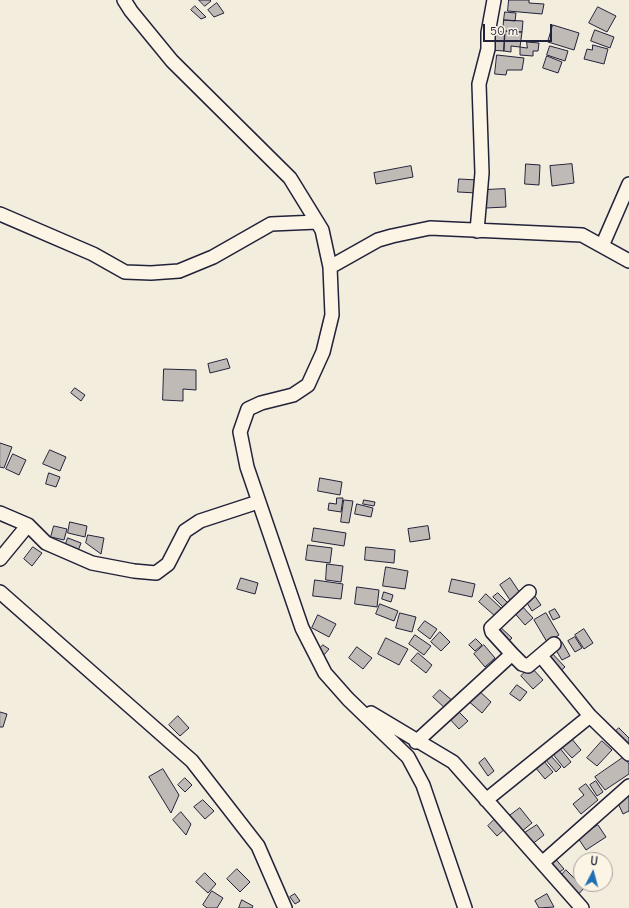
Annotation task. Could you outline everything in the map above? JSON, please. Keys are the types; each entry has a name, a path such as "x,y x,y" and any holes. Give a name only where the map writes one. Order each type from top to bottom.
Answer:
{"street":[{"path":"124,0 131,11 172,60 290,178 322,230 330,267 332,314 323,352 308,385 293,395 261,403 248,409 240,432 247,467 302,628 325,673 348,699 408,757 414,765 427,796 465,908"},
{"path":"477,231 482,173 480,84 488,49 488,33 494,0"},
{"path":"602,246 629,184"},
{"path":"0,214 93,254 125,272 151,274 179,271 213,258 271,224 317,222"},
{"path":"330,267 378,240 430,228 582,235 629,261"},
{"path":"0,513 28,525 46,543 92,563 134,571 156,573 168,564 185,531 200,521 258,502"},
{"path":"0,560 28,525"},
{"path":"0,592 192,762 258,846 285,908"},
{"path":"529,592 491,628 492,632 522,664 528,666 554,644"},
{"path":"416,742 512,654"},
{"path":"541,656 590,716 629,754"},
{"path":"348,699 416,742 453,762 582,908"},
{"path":"486,800 590,716"},
{"path":"542,863 629,786"}],"building":[{"path":"199,0 210,0 211,1 205,6"},
{"path":"509,0 529,0 529,3 544,4 542,14 508,11"},
{"path":"217,3 224,13 214,17 208,10"},
{"path":"195,6 206,17 201,19 191,10"},
{"path":"598,7 616,16 607,32 589,23"},
{"path":"505,12 516,13 515,21 504,20"},
{"path":"504,20 523,21 522,32 503,31"},
{"path":"553,25 579,33 574,50 548,42"},
{"path":"595,30 614,37 610,48 591,41"},
{"path":"492,31 505,32 504,51 490,50"},
{"path":"505,31 522,32 520,47 511,46 511,52 504,51"},
{"path":"527,42 539,43 538,51 533,51 533,56 520,55 520,47 527,48"},
{"path":"593,45 608,49 604,64 584,59 587,49 592,50"},
{"path":"550,46 568,51 565,61 547,55"},
{"path":"497,55 524,58 522,70 507,70 506,75 495,74"},
{"path":"547,56 562,62 558,73 543,68"},
{"path":"526,164 540,165 539,185 525,184"},
{"path":"572,164 574,183 552,186 550,166"},
{"path":"411,166 413,177 376,184 374,173"},
{"path":"459,179 478,180 477,193 458,192"},
{"path":"505,189 506,207 486,208 485,190"},
{"path":"227,359 230,368 210,373 208,364"},
{"path":"164,369 196,370 196,390 183,389 183,401 163,400"},
{"path":"75,388 85,395 81,401 71,393"},
{"path":"0,443 12,447 4,468 0,467"},
{"path":"50,450 66,457 60,471 43,464"},
{"path":"13,454 26,460 19,475 6,469"},
{"path":"49,473 60,477 56,487 46,484"},
{"path":"320,478 342,482 340,495 318,491"},
{"path":"337,498 343,498 341,512 328,510 329,503 336,504"},
{"path":"344,500 353,501 349,523 341,522"},
{"path":"364,500 375,502 374,506 363,504"},
{"path":"357,504 373,508 371,517 355,514"},
{"path":"70,522 87,526 85,537 68,533"},
{"path":"54,526 67,529 64,540 51,537"},
{"path":"428,526 430,539 410,542 408,529"},
{"path":"314,528 346,533 344,546 312,541"},
{"path":"88,535 104,538 101,554 86,543"},
{"path":"68,538 81,543 78,551 65,546"},
{"path":"308,545 332,548 330,563 306,560"},
{"path":"33,547 42,553 32,566 24,559"},
{"path":"366,547 395,550 394,563 365,560"},
{"path":"327,564 343,566 341,582 326,580"},
{"path":"386,567 408,571 405,589 383,586"},
{"path":"241,578 258,583 255,594 237,589"},
{"path":"510,578 520,593 510,600 500,585"},
{"path":"452,579 475,584 472,597 449,592"},
{"path":"315,580 343,584 341,599 313,596"},
{"path":"357,587 379,590 377,607 355,604"},
{"path":"384,592 393,595 391,602 382,599"},
{"path":"532,592 541,605 532,611 524,598"},
{"path":"498,593 508,603 504,608 493,597"},
{"path":"486,594 502,609 495,616 479,602"},
{"path":"380,604 398,611 394,621 376,614"},
{"path":"520,604 533,618 525,625 512,610"},
{"path":"555,609 560,617 553,620 549,612"},
{"path":"400,613 416,617 412,632 396,628"},
{"path":"546,613 559,635 547,642 534,620"},
{"path":"318,615 336,624 329,637 312,628"},
{"path":"425,621 437,629 430,639 418,630"},
{"path":"497,624 512,638 506,644 492,630"},
{"path":"584,629 593,643 584,649 575,635"},
{"path":"440,632 450,642 441,651 431,642"},
{"path":"415,635 431,646 424,655 409,644"},
{"path":"575,637 582,648 575,652 568,641"},
{"path":"386,638 408,649 399,665 378,654"},
{"path":"476,639 482,645 475,651 469,645"},
{"path":"562,642 570,656 562,660 554,647"},
{"path":"323,645 329,649 324,655 318,651"},
{"path":"484,645 495,658 485,667 474,654"},
{"path":"357,647 372,658 363,669 349,658"},
{"path":"549,650 565,667 558,673 542,656"},
{"path":"418,653 432,665 426,673 411,661"},
{"path":"531,667 543,680 533,689 521,676"},
{"path":"517,685 527,692 520,701 510,694"},
{"path":"476,688 491,702 482,713 466,699"},
{"path":"440,690 454,702 447,710 433,697"},
{"path":"456,709 468,721 459,729 447,716"},
{"path":"0,712 7,714 3,727 0,727"},
{"path":"178,716 189,728 180,736 169,725"},
{"path":"619,728 629,738 629,744 626,747 613,734"},
{"path":"571,738 581,750 572,758 561,746"},
{"path":"602,741 612,750 597,766 587,758"},
{"path":"559,747 571,762 564,768 552,753"},
{"path":"550,755 561,767 556,772 545,759"},
{"path":"624,757 629,764 629,774 605,790 595,777"},
{"path":"485,758 494,771 488,776 479,763"},
{"path":"543,760 553,772 545,779 535,767"},
{"path":"163,769 179,795 171,813 149,777"},
{"path":"185,778 192,785 185,792 178,785"},
{"path":"596,781 603,792 597,796 590,785"},
{"path":"586,784 598,800 581,814 573,804 584,795 579,789"},
{"path":"629,795 629,811 623,814 617,801"},
{"path":"203,800 214,811 205,819 194,807"},
{"path":"520,808 532,823 521,832 508,817"},
{"path":"181,812 191,824 186,835 173,820"},
{"path":"497,817 507,827 497,836 488,826"},
{"path":"537,825 544,835 531,845 523,834"},
{"path":"598,825 606,837 586,850 578,838"},
{"path":"554,857 564,869 555,875 546,864"},
{"path":"237,869 250,882 240,892 227,879"},
{"path":"566,870 573,877 573,892 580,892 576,897 558,879"},
{"path":"205,873 216,884 208,893 196,882"},
{"path":"212,891 223,898 217,908 207,908 203,905"},
{"path":"295,894 300,901 295,904 290,897"},
{"path":"547,894 554,907 539,908 535,901"},
{"path":"242,900 253,906 252,908 239,908"}]}
